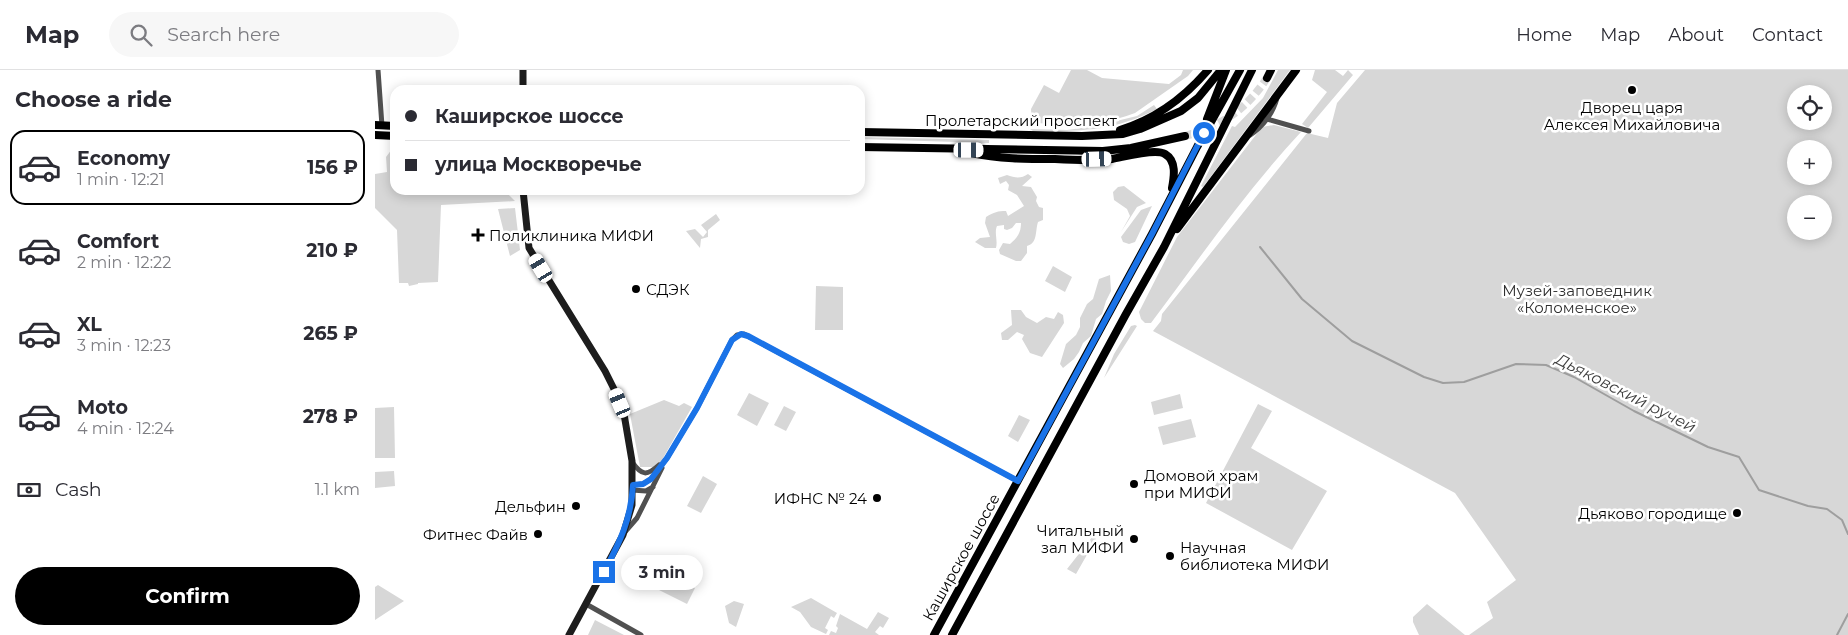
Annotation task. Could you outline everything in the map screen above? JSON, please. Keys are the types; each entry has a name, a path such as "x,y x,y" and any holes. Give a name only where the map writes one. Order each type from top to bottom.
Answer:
{"main road":[{"path":"523,70 523,85"},
{"path":"1101,136 1134,125 1171,106 1193,87 1208,70"},
{"name":"Пролетарский проспект","path":"865,132 1101,136 1123,134 1141,130 1181,111 1198,98 1221,70"},
{"path":"1197,147 1227,70"},
{"name":"Каширское шоссе","path":"934,635 1240,70"},
{"name":"Каширское шоссе","path":"952,635 1164,247 1252,70"},
{"path":"1267,78 1271,70"},
{"path":"1164,247 1296,70"},
{"path":"375,135 390,136"},
{"name":"Пролетарский проспект","path":"865,147 1103,152 1185,136"},
{"path":"952,150 995,158 1075,160 1110,159 1153,152 1163,153 1169,158 1175,172 1168,202"},
{"path":"524,195 529,248 605,371 616,393 624,414 632,462 632,505 623,534 569,635"}],"street":[{"path":"378,70 378,126"},
{"path":"1243,139 1255,132 1267,119 1275,106 1279,92"},
{"path":"1267,119 1309,131"},
{"path":"632,488 651,479 667,458 697,408 732,340 737,335 744,334 1018,481"},
{"path":"632,462 640,472 649,473 667,458"},
{"path":"623,534 637,518 667,458"},
{"path":"632,488 646,491 655,485"},
{"path":"586,604 641,635"}],"green space":[{"path":"1071,70 1087,70 1102,78 1169,84 1181,75 1183,70 1193,70 1188,76 1135,113 1097,122 1032,123 1031,109 1044,85 1059,93"},
{"path":"1278,70 1290,70 1203,187 1201,186 1232,126 1235,127 1263,98"},
{"path":"1315,70 1335,70 1343,76 1348,70 1353,75 1308,128 1302,124 1327,92 1312,80"},
{"name":"Музей-заповедник «Коломенское»","path":"1365,70 1848,70 1848,635 1469,635 1493,618 1487,602 1516,580 1455,493 1153,331 1161,321 1162,314 1307,133 1328,138 1337,103"},
{"path":"1154,105 1157,109 1141,117 1097,129 1067,131 1033,131 1030,129 1067,130 1096,126 1137,116"},
{"path":"1274,125 1301,132 1242,201 1151,323 1145,323 1141,319 1139,312 1177,237 1262,127"},
{"path":"865,137 989,140 989,143 865,139"},
{"path":"390,152 390,195 509,195 515,201 441,205 438,282 418,283 409,286 408,283 399,283 397,230 375,208 375,174 387,172 386,157"},
{"path":"1028,174 1032,177 1022,186 1031,187 1037,197 1036,201 1039,207 1043,208 1043,220 1038,222 1035,239 1027,246 1027,253 1021,261 1016,261 1000,254 999,250 1003,243 1010,244 1017,237 1021,223 1016,223 1007,230 1004,229 1004,225 997,226 996,248 985,248 975,242 980,238 990,237 985,223 986,217 1003,211 1006,211 1008,216 1024,206 1017,195 1008,190 1009,185 1006,181 1000,184 998,178 1007,175 1020,177"},
{"path":"1124,186 1146,203 1137,207 1121,232 1130,216 1127,209 1114,200 1113,192 1118,187"},
{"path":"1152,206 1135,242 1129,244 1123,242 1121,237 1141,210"},
{"path":"515,208 520,250 510,256 498,209"},
{"path":"716,214 720,220 708,230 708,237 701,239 700,248 686,231 695,229 703,237 707,232 701,225"},
{"path":"1053,266 1072,277 1065,292 1045,281"},
{"path":"1110,275 1111,291 1102,314 1096,319 1091,336 1083,343 1074,359 1063,368 1060,364 1066,344 1076,335 1080,327 1080,318 1087,304 1093,299 1099,279"},
{"path":"816,286 843,287 843,330 815,330"},
{"path":"1011,310 1021,310 1026,317 1037,323 1046,317 1054,319 1058,312 1063,315 1064,323 1042,357 1030,353 1022,339 1024,335 1017,332 1008,340 1002,340 1001,333 1012,325"},
{"path":"1131,326 1137,326 1104,378 1114,354"},
{"path":"749,393 769,403 757,426 737,415"},
{"path":"1180,394 1183,408 1154,415 1151,402"},
{"path":"664,400 679,406 684,403 692,407 658,467 640,467 630,414"},
{"path":"1258,404 1272,411 1251,448 1327,491 1292,550 1206,503"},
{"path":"784,406 796,412 786,431 774,425"},
{"path":"394,407 395,458 375,458 375,408"},
{"path":"1019,415 1030,420 1018,442 1008,436"},
{"path":"1191,419 1196,437 1163,445 1158,427"},
{"path":"394,471 395,486 375,488 375,472"},
{"path":"703,476 717,484 701,513 687,506"},
{"path":"1093,536 1096,539 1076,574 1067,569"},
{"path":"667,574 695,588 687,604 659,590"},
{"path":"378,585 404,601 375,620 375,587"},
{"path":"811,598 837,613 834,618 831,616 825,628 828,630 826,634 811,627 800,612 791,607"},
{"path":"734,601 744,604 736,627 729,623 725,606"},
{"path":"1427,604 1465,635 1419,635 1413,622 1413,617"},
{"path":"878,612 889,618 883,628 880,626 875,632 879,635 829,635 831,631 836,633 840,614 867,629"},
{"path":"595,620 624,635 588,635"}],"waterway":[{"name":"Дьяковский ручей","path":"1260,247 1302,299 1352,341 1424,377 1443,383 1464,382 1516,364 1546,365 1574,377 1634,411 1708,447 1739,457 1759,490 1808,506 1827,509 1842,520 1848,534"},
{"name":"Дьяковский ручей","path":"1837,635 1848,614"}],"tunnel":[{"path":"1185,136 1210,127 1232,115 1259,90 1267,78"}],"place":[{"name":"Дворец царя Алексея Михайловича","path":"1632,90"},
{"name":"Поликлиника МИФИ","path":"478,235"},
{"name":"СДЭК","path":"636,289"},
{"name":"Домовой храм при МИФИ","path":"1134,484"},
{"name":"ИФНС № 24","path":"877,498"},
{"name":"Дельфин","path":"576,506"},
{"name":"Дьяково городище","path":"1737,513"},
{"name":"Фитнес Файв","path":"538,534"},
{"name":"Читальный зал МИФИ","path":"1134,539"},
{"name":"Научная библиотека МИФИ","path":"1170,556"}],"route":[{"path":"604,572 618,546 627,523 632,505 633,485 647,482 661,467 697,408 732,340 741,334 993,466 1018,481 1152,234 1204,133"}]}
